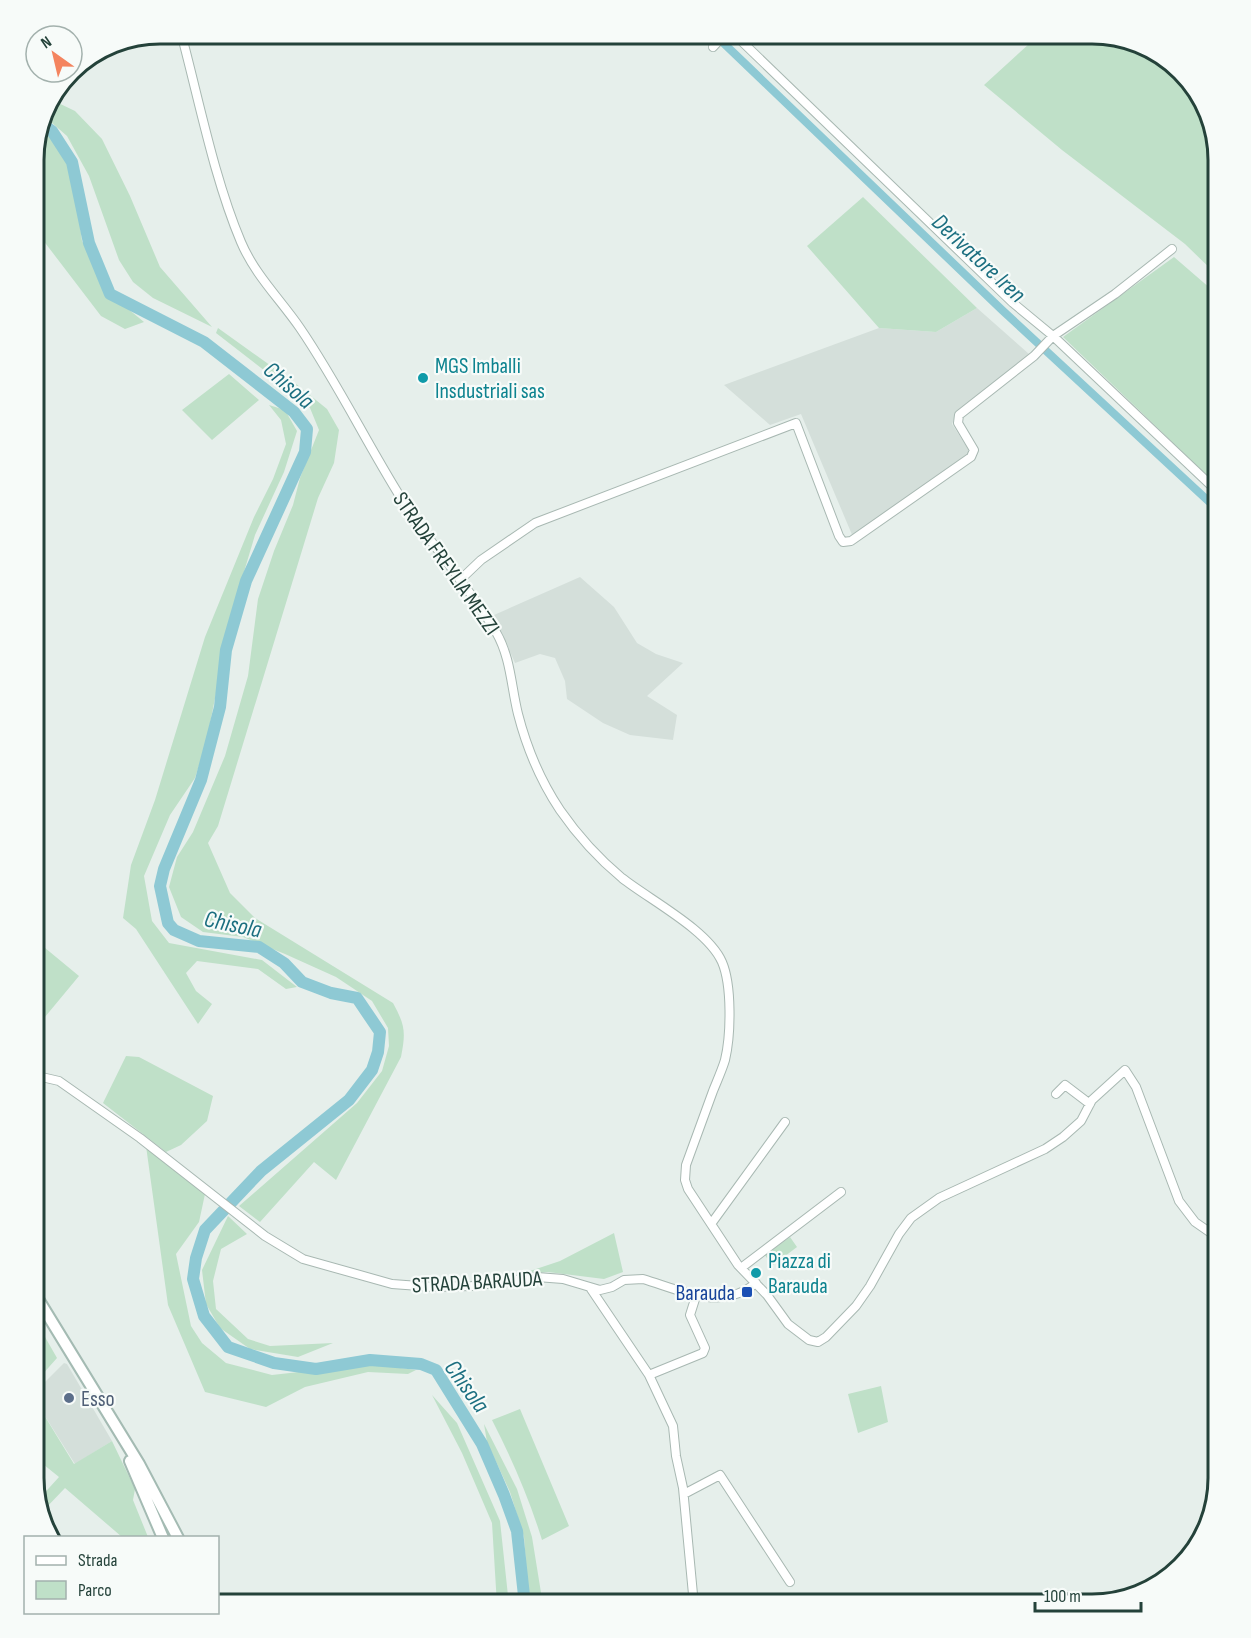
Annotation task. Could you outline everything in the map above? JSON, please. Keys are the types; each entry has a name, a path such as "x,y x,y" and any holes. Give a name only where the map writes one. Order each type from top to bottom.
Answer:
{"main road":[{"path":"44,1309 139,1464 177,1536"},
{"path":"118,1433 162,1536"}],"street":[{"name":"STRADA FREYLIA MEZZI","path":"184,44 225,198 241,243 270,291 299,326 402,500 501,641 508,661 517,712 531,758 542,782 589,848 622,878 701,935 722,962 728,1000 725,1060 685,1173 688,1189 741,1268 779,1310 788,1324 809,1340 818,1342 826,1337 856,1306 911,1218 939,1198 1045,1149 1063,1137 1080,1121 1090,1104"},
{"path":"713,47 716,44"},
{"path":"744,44 1013,303 1053,336 1208,483"},
{"path":"460,580 481,560 535,523 796,423 839,536 843,542 851,541 971,457 974,450 958,423 959,415 1034,356 1053,336 1115,294 1172,249"},
{"path":"1056,1094 1065,1085 1090,1104 1125,1070 1136,1087 1179,1201 1195,1222 1208,1231"},
{"name":"STRADA BARAUDA","path":"44,1078 59,1081 140,1138 265,1236 303,1259 392,1284 433,1287 472,1286 537,1277 563,1279 591,1289"},
{"path":"711,1224 785,1122"},
{"path":"741,1268 840,1192"},
{"path":"591,1289 600,1290 612,1287 624,1280 643,1279 713,1299 734,1296 756,1283"},
{"path":"591,1289 649,1375 673,1426 684,1494 693,1594"},
{"path":"649,1375 703,1353 705,1348 690,1315 696,1296"},
{"path":"684,1494 720,1475 790,1582"}],"shaded area":[{"path":"977,308 1029,354 957,412 952,424 970,452 853,537 801,414 770,425 724,385 879,328 936,332"},
{"path":"580,577 614,607 637,643 656,654 683,663 647,696 677,715 673,740 630,735 603,723 567,699 565,681 555,658 540,654 515,663 494,615"},
{"path":"64,1363 67,1364 112,1441 75,1464 44,1415 44,1383"}],"green space":[{"path":"1029,44 1106,44 1136,52 1162,68 1188,95 1201,122 1205,137 1208,160 1208,266 1185,244 1062,150 984,85"},
{"path":"58,103 75,111 102,139 130,196 160,267 212,327 153,298 133,282 119,260 89,176 67,136 50,121"},
{"path":"48,128 72,162 82,241 110,294 144,322 125,329 101,316 44,241 44,145"},
{"path":"863,197 977,308 936,332 879,328 807,246"},
{"path":"1174,257 1208,286 1208,476 1063,337"},
{"path":"218,328 327,409 339,430 334,463 318,498 218,826 208,843 230,893 255,918 393,1003 400,1017 404,1035 401,1057 336,1180 314,1162 260,1222 239,1206 357,1103 382,1071 389,1046 388,1028 372,1001 336,977 285,954 243,937 203,932 181,917 169,887 177,857 193,832 225,756 248,676 258,599 319,430 310,408 216,333"},
{"path":"229,374 259,400 212,440 182,410"},
{"path":"269,405 285,410 297,431 284,472 255,535 232,612 206,744 195,778 170,815 144,876 152,921 169,943 262,960 297,987 286,989 258,969 197,961 186,973 196,991 212,1004 198,1024 136,929 123,918 131,865 155,800 205,637 286,444 281,420"},
{"path":"44,947 79,976 44,1018"},
{"path":"126,1056 139,1057 213,1096 207,1121 181,1145 166,1152 103,1103"},
{"path":"146,1146 205,1194 199,1222 176,1254 191,1326 202,1343 226,1363 272,1375 370,1364 416,1370 408,1374 368,1372 305,1387 266,1407 205,1392 168,1305"},
{"path":"228,1216 247,1234 221,1249 213,1281 216,1309 248,1339 270,1346 333,1343 298,1357 250,1349 220,1328 206,1304 202,1270"},
{"path":"614,1233 623,1272 604,1279 548,1272 521,1274 560,1261"},
{"path":"790,1237 797,1247 772,1266 765,1255"},
{"path":"44,1335 57,1358 44,1373"},
{"path":"881,1386 888,1422 858,1433 848,1394"},
{"path":"432,1395 457,1423 500,1521 508,1594 496,1594 492,1523 462,1453"},
{"path":"520,1409 569,1526 542,1540 520,1479 492,1420"},
{"path":"44,1415 74,1464 112,1441 135,1489 133,1500 148,1536 121,1536 65,1488 47,1507 44,1493 59,1477 44,1465"},
{"path":"484,1424 517,1489 532,1537 541,1594 528,1594 524,1537 510,1492 487,1442"}],"waterway":[{"name":"Derivatore Iren","path":"724,44 1002,310 1208,501"},
{"name":"Chisola","path":"48,128 72,162 89,243 110,294 204,342 294,412 307,429 305,452 246,581 226,650 220,707 201,780 164,869 160,886 168,923 174,930 199,941 259,947 284,963 302,982 331,993 357,998 380,1032 378,1052 372,1070 349,1100 261,1171 205,1230 196,1258 193,1279 204,1316 228,1347 274,1363 316,1369 370,1360 421,1364 436,1370 482,1444 504,1495 517,1531 524,1594"}],"place":[{"name":"MGS Imballi Insdustriali sas","path":"423,378"},
{"name":"Piazza di Barauda","path":"756,1273"},
{"name":"Barauda","path":"747,1292"},
{"name":"Esso","path":"69,1398"}]}
